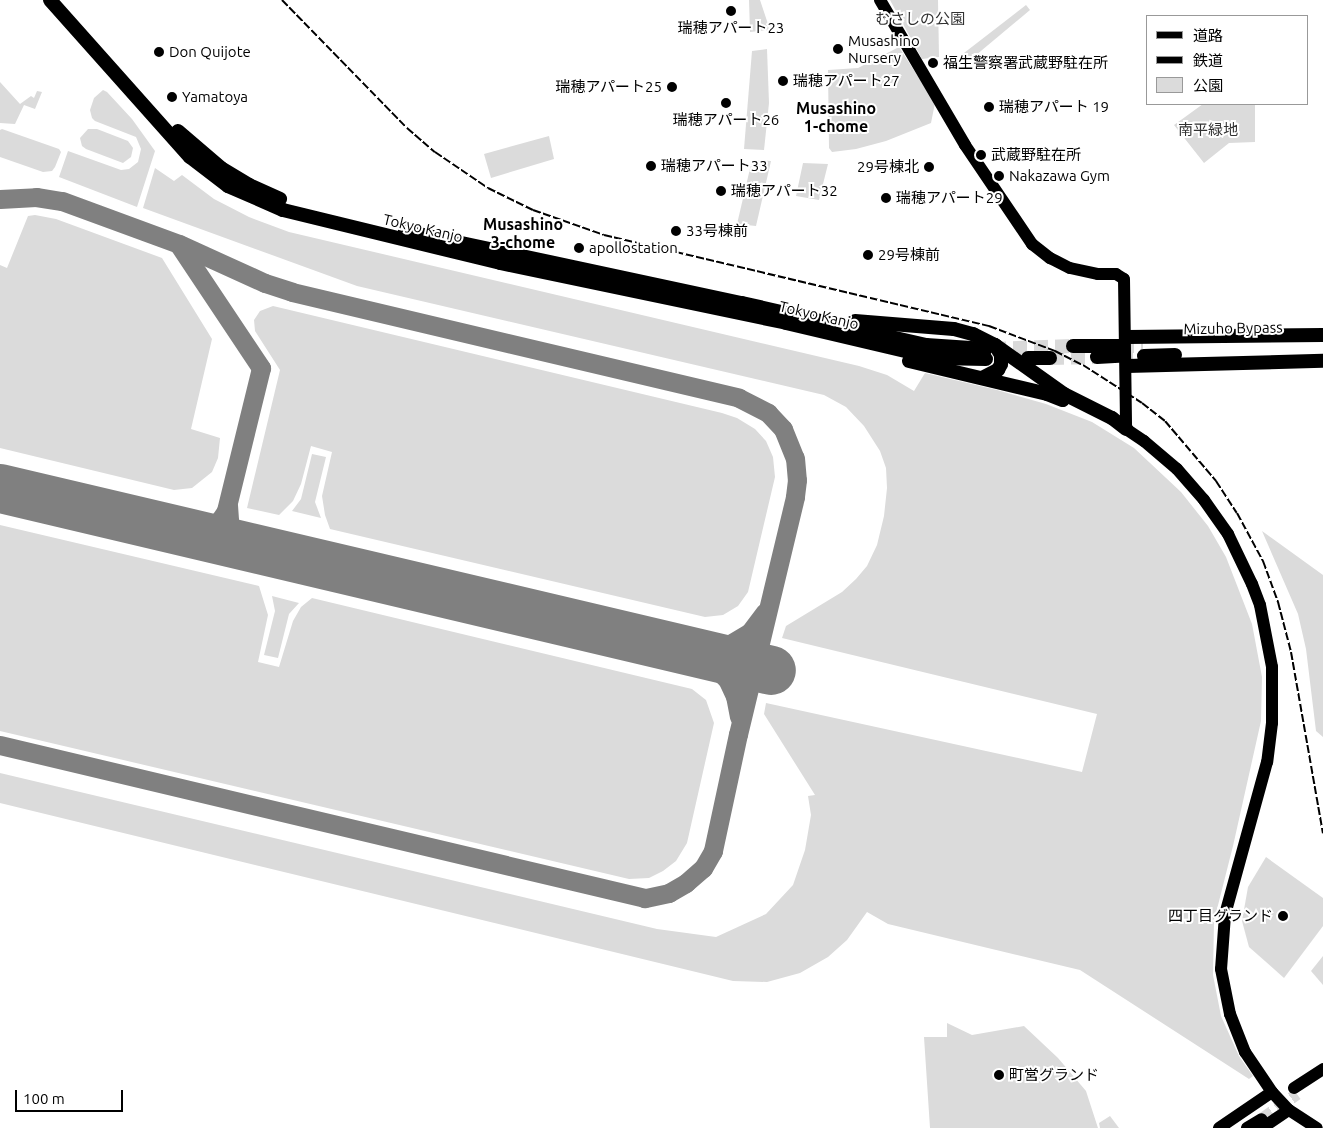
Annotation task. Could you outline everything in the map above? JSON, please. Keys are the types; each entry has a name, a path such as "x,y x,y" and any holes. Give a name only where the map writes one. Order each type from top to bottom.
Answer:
{"highway":[{"name":"Tokyo Kanjo","path":"50,0 186,152 203,168 246,195 303,216 500,264 937,358 989,351"},
{"name":"Tokyo Kanjo","path":"60,0 183,136 221,168 264,193 318,211 655,285 743,296 861,322 954,330 973,334 989,351 1112,418 1126,429"},
{"path":"735,314 787,332 1047,394 1126,429"},
{"path":"1097,357 1123,351 1323,335"},
{"name":"Mizuho Bypass","path":"1323,342 1143,351 1323,353"},
{"path":"1073,346 1123,351 1323,361"},
{"path":"982,378 993,374 1001,364 1001,354 989,351"},
{"path":"1028,358 1050,358"}],"main road":[{"path":"880,0 965,145 1032,244 1050,258 1070,268 1098,274 1116,274 1124,279 1123,351 1126,429 1177,469 1204,500 1228,534 1252,584 1268,643 1274,688 1270,742 1267,762 1225,916 1221,969 1225,997 1245,1052 1272,1092 1289,1110 1317,1128"},
{"path":"1323,1069 1296,1091 1323,1077"},
{"path":"1219,1128 1272,1092"},
{"path":"1234,1128 1289,1110"},
{"path":"1247,1128 1260,1120"}],"green space":[{"path":"749,0 760,0 770,30 750,32"},
{"name":"むさしの公園","path":"890,0 938,0 939,57 922,59"},
{"path":"1026,5 1030,10 957,71 957,63 964,53"},
{"path":"899,47 935,103 931,123 886,141 856,149 832,152 829,148 828,70 858,68"},
{"path":"767,49 769,103 764,150 744,149 752,51"},
{"path":"0,82 20,104 31,96 34,98 37,91 42,92 35,109 24,105 15,124 0,123"},
{"path":"103,90 132,119 155,151 137,207 59,177 68,151 121,170 129,169 138,162 141,149 136,137 95,121 92,118 90,110 94,98"},
{"name":"南平緑地","path":"1202,105 1255,105 1255,142 1229,143 1204,163 1174,125"},
{"path":"2,129 59,149 61,152 52,171 43,172 0,157 0,130"},
{"path":"88,129 97,129 128,141 133,148 131,157 123,163 86,149 82,146 80,138"},
{"path":"549,136 554,159 491,178 484,154"},
{"path":"752,160 771,161 756,226 737,224"},
{"path":"803,163 828,164 819,200 796,196"},
{"path":"155,168 174,181 182,175 214,199 249,217 289,232 859,366 887,375 914,391 925,373 997,390 1046,404 1092,422 1134,448 1181,492 1208,526 1226,557 1252,624 1262,677 1261,721 1214,921 1213,975 1221,1016 1239,1056 1253,1076 1249,1079 1080,970 888,924 867,912 847,940 828,957 800,973 767,982 733,981 0,803 0,773 657,929 716,937 766,914 793,885 805,850 811,815 808,796 815,795 764,714 766,703 1082,772 1097,714 782,638 786,626 842,592 856,579 867,566 877,545 884,516 887,488 886,468 880,451 864,426 846,407 824,395 357,286 143,208"},
{"path":"35,215 56,219 162,258 212,339 191,429 220,438 218,458 212,472 192,488 174,490 0,448 0,265 7,268 28,216"},
{"path":"273,306 737,418 755,429 766,441 773,457 775,477 748,592 738,606 723,615 705,617 330,529 325,515 322,496 332,452 311,446 301,484 293,501 279,515 247,508 280,370 255,331 254,320 260,311"},
{"path":"312,454 326,457 315,502 321,518 292,511 301,499"},
{"path":"0,525 259,586 268,615 258,662 279,667 293,621 301,607 312,598 692,689 706,700 714,723 687,843 676,861 663,871 649,878 629,879 0,731"},
{"path":"1262,531 1323,575 1323,737 1316,731 1306,649 1298,614"},
{"path":"272,596 299,603 289,614 278,658 264,655 275,611"},
{"name":"四丁目グランド","path":"1266,857 1323,898 1323,926 1284,978 1249,947 1242,921 1248,887"},
{"path":"1323,956 1323,985 1311,971"},
{"name":"町営グランド","path":"947,1023 972,1035 1024,1026 1058,1058 1086,1091 1098,1128 930,1128 924,1037 947,1037"},
{"path":"1110,1116 1119,1128 1100,1128 1099,1123"}],"taxiway":[{"path":"0,199 36,197 62,201 179,244 265,283 292,292 739,398 768,413 783,429 795,458 797,480 795,497 738,734 713,851 703,868 686,883 669,893 645,898 0,745"},
{"path":"179,245 261,368 226,511 212,527 190,533"},
{"path":"228,505 229,521 233,532 248,546"},
{"path":"689,649 712,650 732,643 750,632 765,612"},
{"path":"684,649 706,659 727,679 735,696 739,717"}],"runway":[{"path":"0,488 771,670"}],"tunnel":[{"path":"992,349 1073,346"},
{"path":"1120,346 1143,346"},
{"path":"1119,356 1144,356"},
{"path":"1050,358 1097,357"},
{"path":"1262,1119 1297,1094"}],"railway":[{"path":"282,0 407,128 435,152 488,188 533,210 604,235 989,326 1055,351 1083,365 1142,403 1165,421 1216,481 1237,513 1263,561 1278,602 1291,652 1323,833"}],"place":[{"name":"瑞穂アパート23","path":"731,11"},
{"name":"Musashino Nursery","path":"838,49"},
{"name":"Don Quijote","path":"159,52"},
{"name":"福生警察署武蔵野駐在所","path":"933,63"},
{"name":"瑞穂アパート27","path":"783,81"},
{"name":"瑞穂アパート25","path":"672,87"},
{"name":"Yamatoya","path":"172,97"},
{"name":"瑞穂アパート26","path":"726,103"},
{"name":"瑞穂アパート 19","path":"989,107"},
{"name":"武蔵野駐在所","path":"981,155"},
{"name":"瑞穂アパート33","path":"651,166"},
{"name":"29号棟北","path":"929,167"},
{"name":"Nakazawa Gym","path":"999,176"},
{"name":"瑞穂アパート32","path":"721,191"},
{"name":"瑞穂アパート29","path":"886,198"},
{"name":"33号棟前","path":"676,231"},
{"name":"apollostation","path":"579,248"},
{"name":"29号棟前","path":"868,255"},
{"name":"四丁目グランド","path":"1283,916"},
{"name":"町営グランド","path":"999,1075"}],"district":[{"name":"Musashino 1-chome","path":"836,117"},
{"name":"Musashino 3-chome","path":"523,233"}]}
